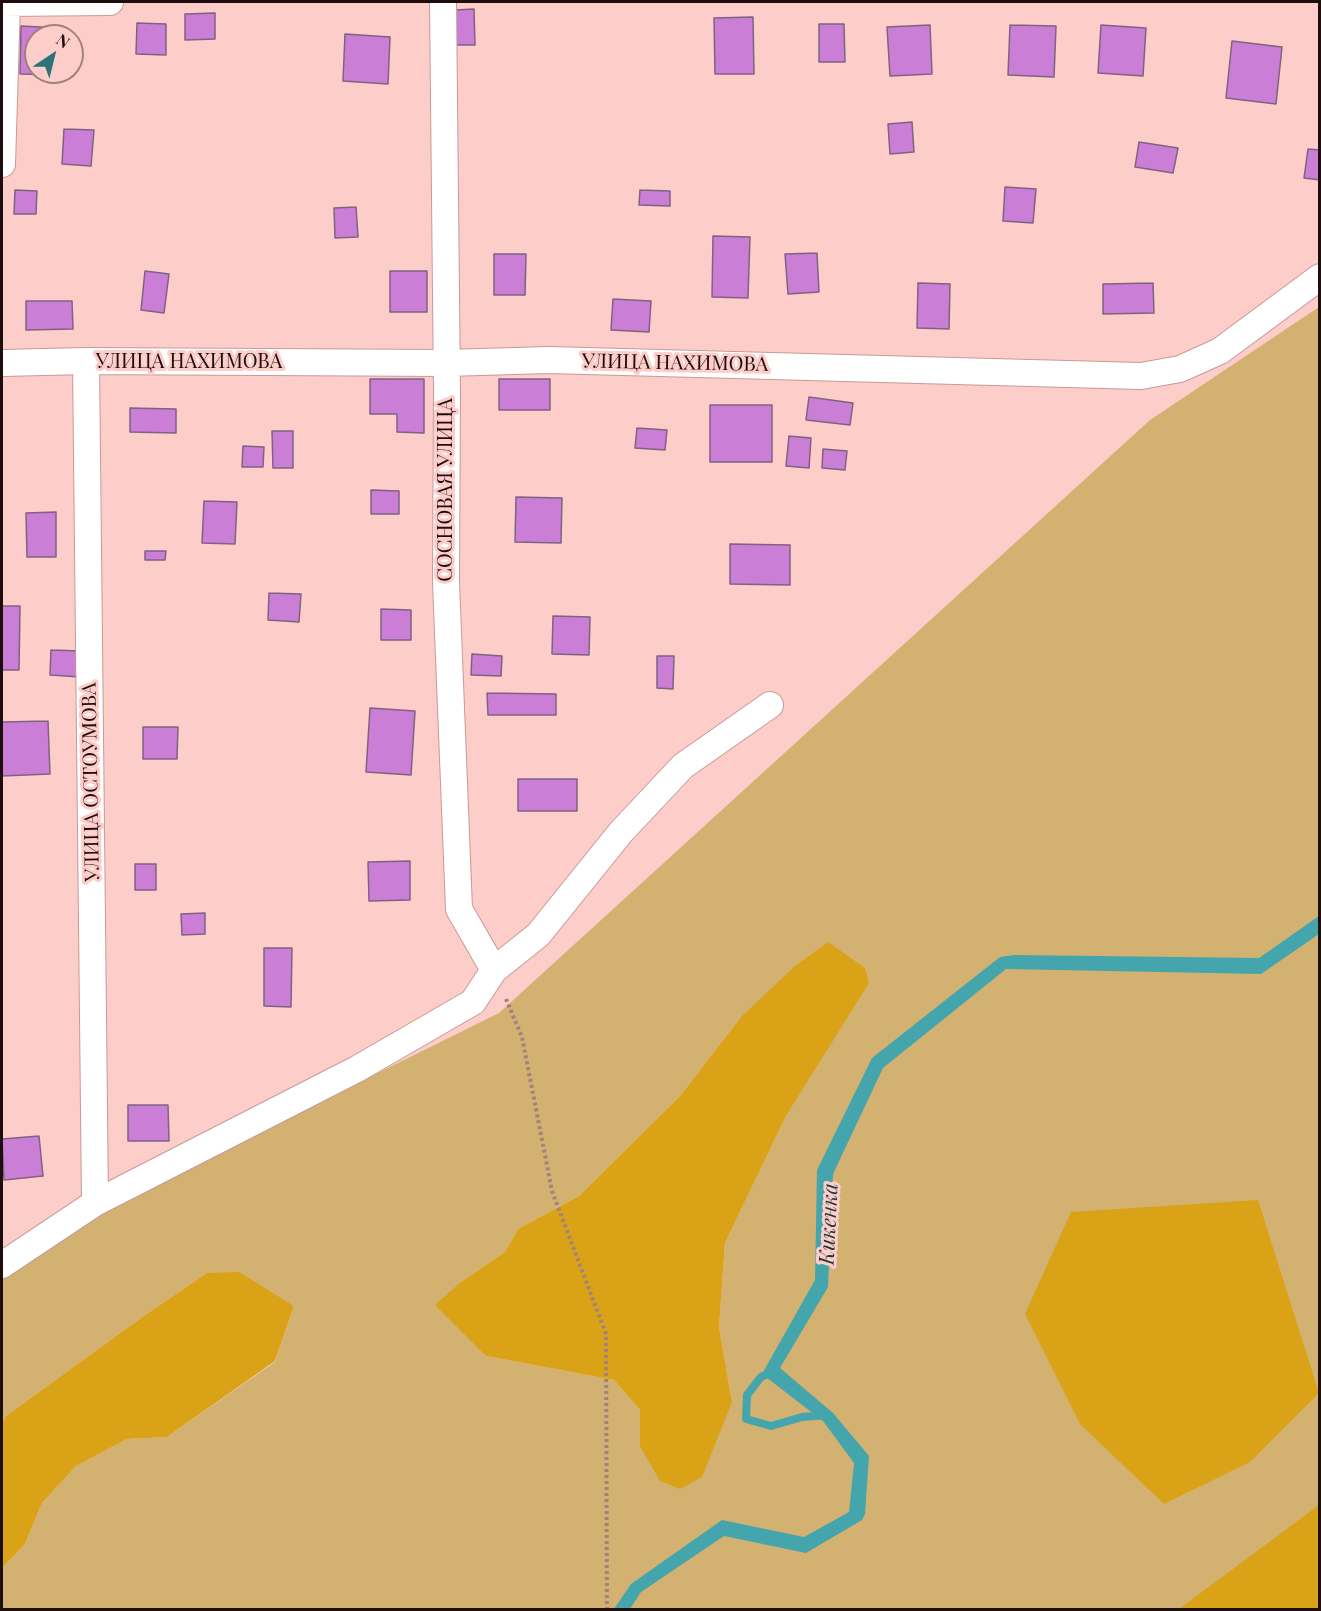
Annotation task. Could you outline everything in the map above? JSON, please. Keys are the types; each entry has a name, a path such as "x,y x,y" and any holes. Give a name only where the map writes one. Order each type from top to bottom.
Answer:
{"street":[{"path":"2,164 5,3 110,2"},
{"name":"СОСНОВАЯ УЛИЦА","path":"443,2 446,582 459,909 494,970"},
{"name":"УЛИЦА НАХИМОВА","path":"2,363 86,361 446,363 549,360 1141,376 1180,369 1220,351 1320,277"},
{"name":"УЛИЦА ОСТОУМОВА","path":"86,361 95,1203"},
{"path":"2,1265 95,1203 357,1069 473,1002 494,970 538,936 621,832 683,766 770,705"}],"path":[{"path":"494,970 522,1037 552,1191 606,1334 608,1610"}],"shaded area":[{"path":"1319,307 1319,1609 2,1609 2,1568 25,1544 42,1503 76,1466 127,1439 167,1437 275,1362 294,1306 207,1273 6,1416 2,1423 2,1275 99,1211 499,1013 1150,420","holes":["741,1017 787,1114 725,1243 719,1327 732,1402 640,1446 640,1410 614,1380 486,1356 461,1282 505,1252 518,1229 579,1196 680,1096"]},
{"path":"828,942 865,968 869,983 787,1114 725,1243 719,1327 732,1402 702,1477 680,1489 660,1481 640,1446 640,1410 614,1380 486,1356 435,1305 461,1282 505,1252 518,1229 579,1196 680,1096 741,1017 795,966"},
{"path":"1258,1200 1319,1393 1250,1462 1164,1504 1080,1424 1025,1314 1071,1212"},
{"path":"239,1272 294,1306 275,1361 167,1437 127,1439 76,1466 42,1503 25,1544 2,1568 2,1423 6,1416 207,1273"},
{"path":"1319,1505 1319,1609 1179,1609"}],"water":[{"name":"Кикенка","path":"1319,916 1319,934 1261,974 1006,969 883,1068 833,1174 828,1287 780,1368 833,1413 869,1456 865,1514 862,1520 806,1553 724,1536 641,1592 630,1609 614,1609 631,1584 722,1520 804,1537 849,1512 854,1463 823,1421 762,1374 815,1280 817,1170 872,1058 1000,957 1014,955 1259,958"}],"building":[{"path":"474,9 475,45 456,45 455,10"},
{"path":"215,13 215,39 185,40 185,14"},
{"path":"753,17 754,74 715,74 714,18"},
{"path":"137,23 166,24 166,55 136,54"},
{"path":"819,24 844,24 845,62 819,62"},
{"path":"930,25 932,74 890,76 887,27"},
{"path":"1010,25 1056,26 1054,77 1008,75"},
{"path":"1101,25 1146,28 1143,76 1098,73"},
{"path":"21,26 24,26 24,74 20,74"},
{"path":"345,34 390,37 388,84 343,81"},
{"path":"1232,41 1282,47 1276,104 1226,98"},
{"path":"912,122 914,152 890,154 888,124"},
{"path":"64,129 94,130 91,166 62,164"},
{"path":"1139,142 1178,148 1173,173 1135,167"},
{"path":"1308,149 1320,150 1320,180 1304,178"},
{"path":"1005,187 1036,189 1033,223 1003,221"},
{"path":"15,190 37,191 36,214 14,214"},
{"path":"640,190 670,191 670,206 639,205"},
{"path":"356,207 358,237 335,238 334,208"},
{"path":"713,236 750,237 748,298 712,297"},
{"path":"817,253 819,292 788,294 785,254"},
{"path":"494,254 526,254 525,295 494,295"},
{"path":"145,271 169,274 164,313 141,310"},
{"path":"390,271 427,271 427,312 390,312"},
{"path":"918,283 950,284 949,329 917,328"},
{"path":"1153,283 1154,313 1103,314 1103,284"},
{"path":"613,299 651,301 649,332 611,330"},
{"path":"26,301 72,301 73,329 26,330"},
{"path":"370,379 424,379 424,433 397,432 397,414 370,414"},
{"path":"499,379 550,379 550,410 499,410"},
{"path":"809,397 853,403 850,425 806,420"},
{"path":"710,405 772,405 772,462 710,462"},
{"path":"130,408 176,409 176,433 130,432"},
{"path":"637,428 667,430 665,450 635,448"},
{"path":"272,431 293,431 293,468 273,468"},
{"path":"789,436 811,438 809,468 786,466"},
{"path":"243,446 264,447 263,467 242,467"},
{"path":"823,449 847,451 845,470 822,468"},
{"path":"371,490 399,491 399,514 371,514"},
{"path":"516,497 562,498 561,543 515,542"},
{"path":"204,501 237,502 235,544 202,543"},
{"path":"56,512 56,557 27,557 26,513"},
{"path":"730,544 790,545 790,585 730,584"},
{"path":"145,551 166,551 165,560 145,560"},
{"path":"269,593 301,594 299,622 268,620"},
{"path":"2,606 20,606 19,670 2,670"},
{"path":"381,609 411,610 411,640 381,640"},
{"path":"553,616 590,617 589,655 552,654"},
{"path":"51,650 81,651 80,677 50,675"},
{"path":"472,654 502,656 501,676 471,675"},
{"path":"657,656 674,656 673,689 657,688"},
{"path":"487,693 556,694 556,715 488,715"},
{"path":"370,708 415,711 411,775 366,772"},
{"path":"48,721 50,774 2,776 2,722"},
{"path":"143,727 178,727 177,759 143,759"},
{"path":"518,779 577,779 577,811 518,811"},
{"path":"410,861 410,900 369,901 368,862"},
{"path":"135,864 156,864 156,890 135,890"},
{"path":"205,913 205,934 182,935 181,914"},
{"path":"264,948 292,948 291,1007 264,1006"},
{"path":"128,1105 168,1105 169,1141 128,1141"},
{"path":"39,1136 43,1176 4,1180 2,1139"}],"waterway":[{"path":"772,1372 761,1377 747,1395 746,1419 771,1426 802,1417 828,1415"}]}
